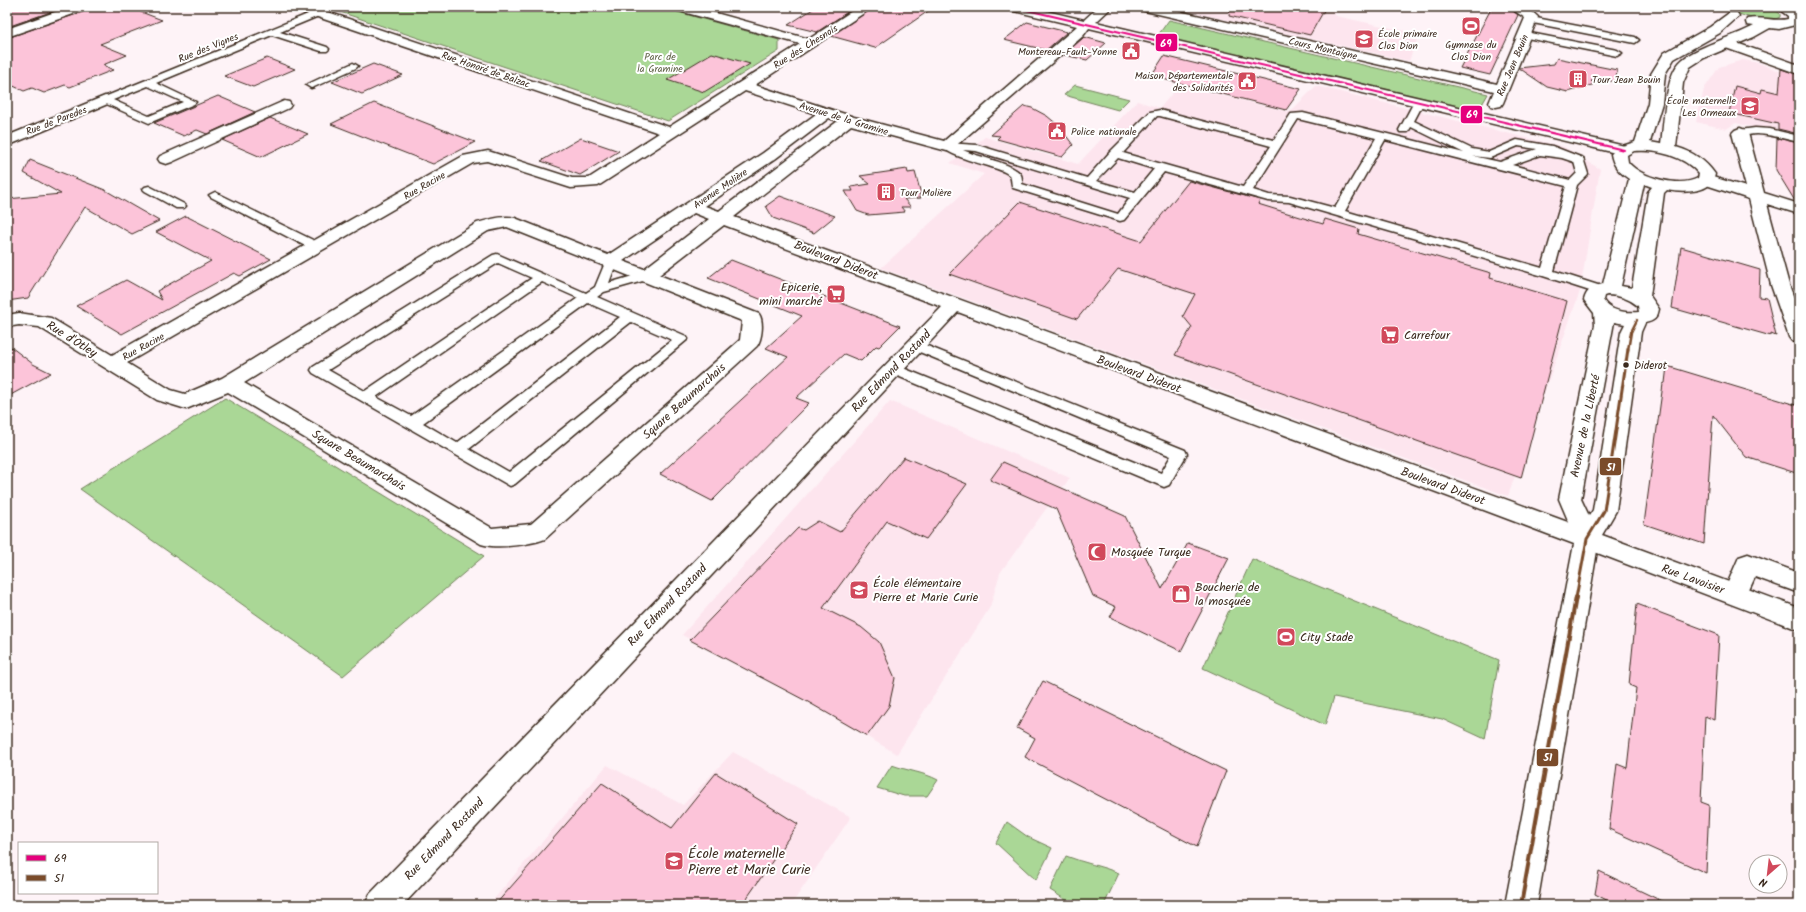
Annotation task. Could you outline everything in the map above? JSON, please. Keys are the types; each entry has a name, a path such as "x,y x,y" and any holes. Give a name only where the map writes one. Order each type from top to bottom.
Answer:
{"street":[{"path":"7,32 81,7"},
{"name":"Rue Honoré de Balzac","path":"301,7 670,132"},
{"path":"680,7 810,43"},
{"name":"Rue des Chesnois","path":"744,86 866,7"},
{"path":"1014,7 1085,25 1624,150"},
{"path":"947,146 1106,7"},
{"name":"Cours Montaigne","path":"1145,7 1502,89"},
{"path":"1720,8 1733,16 1767,24 1789,24 1794,21 1797,16 1782,7"},
{"name":"Rue Jean Bouin","path":"1490,118 1525,35 1524,13"},
{"path":"1641,146 1655,104 1658,74 1669,56 1715,30 1733,16"},
{"path":"1668,150 1676,82 1684,65 1699,55 1728,44 1767,24"},
{"path":"1728,44 1799,70"},
{"name":"Rue Racine","path":"111,364 469,159 488,156 571,183 592,183 744,86"},
{"name":"Avenue de la Gramine","path":"744,86 849,120 947,146"},
{"name":"Rue de Paredes","path":"7,140 105,100"},
{"path":"166,159 284,105"},
{"name":"Avenue Molière","path":"612,261 769,156 827,113"},
{"name":"Avenue Molière","path":"646,276 849,120"},
{"path":"1740,133 1780,285 1799,337"},
{"path":"1641,146 1668,150 1694,161 1703,168 1707,174 1706,180 1700,184 1690,187 1662,184 1638,176 1621,164 1618,159 1619,154 1624,150 1641,146"},
{"path":"1605,290 1638,176"},
{"path":"1706,180 1799,209"},
{"path":"1640,298 1656,192 1661,188 1662,184"},
{"name":"Boulevard Diderot","path":"692,207 723,217 954,305 1587,539"},
{"name":"Square Beaumarchais","path":"509,222 612,261 646,276 752,318 750,342 537,533 489,537 229,383 482,227 509,222"},
{"path":"1780,285 1799,290"},
{"path":"1605,290 1626,292 1640,298 1649,308 1650,312 1648,316 1637,320 1620,318 1603,311 1594,301 1593,297 1595,293 1605,290"},
{"name":"Rue Edmond Rostand","path":"381,905 954,305"},
{"name":"Avenue de la Liberté","path":"1587,539 1570,499 1605,325 1603,311"},
{"name":"Rue d'Otley","path":"7,320 19,319 44,322 164,395 186,402 229,383"},
{"path":"1521,905 1587,539 1604,511 1631,332 1637,320"},
{"name":"Rue Lavoisier","path":"1587,539 1799,619"},
{"path":"1735,594 1748,564 1799,583"}],"lane":[{"name":"Rue des Vignes","path":"105,100 318,13"},
{"path":"1524,13 1634,40"},
{"path":"273,32 324,50"},
{"path":"1525,35 1617,53"},
{"path":"311,85 353,66"},
{"path":"105,100 149,120 191,102 148,83"},
{"path":"1399,140 1419,102"},
{"path":"1089,182 1114,154 1154,114 1160,113 1277,144"},
{"path":"1246,192 1295,116 1303,116 1572,184"},
{"path":"1409,122 1469,152 1515,161"},
{"path":"1740,133 1769,131 1799,139"},
{"path":"1338,213 1382,136"},
{"path":"1469,152 1494,144 1517,143 1548,148 1579,160 1583,174 1572,184 1547,273"},
{"path":"1490,156 1517,143"},
{"path":"947,146 977,148 1138,197"},
{"path":"947,146 968,157 1009,170 1016,176 1017,186 1120,218 1161,168"},
{"path":"1500,166 1539,152 1564,155"},
{"path":"1114,154 1268,198 1290,200 1338,213 1605,290"},
{"path":"149,190 180,206"},
{"path":"215,195 317,247"},
{"path":"497,258 588,297 681,339 510,480 318,370 497,258"},
{"path":"600,289 612,261"},
{"path":"412,423 600,289 646,276"},
{"path":"366,397 542,277"},
{"path":"458,450 630,316"},
{"path":"893,369 1164,481 1180,454 915,346"}],"shaded area":[{"name":"École primaire Clos Dion","path":"1192,7 1329,7 1332,8 1336,16 1419,34 1409,61 1188,11"},
{"name":"École maternelle Les Ormeaux","path":"1743,60 1759,63 1799,79 1799,139 1736,123 1726,129 1696,122 1704,89 1719,67"},
{"path":"1179,85 1290,112 1316,86 1564,147 1600,169 1580,291 1508,496 881,268 984,174 950,163 985,137 1078,164 1137,101 1160,108"},
{"name":"École élémentaire Pierre et Marie Curie","path":"890,401 1070,478 1000,573 990,607 897,754 784,689 682,635"},
{"name":"École maternelle Pierre et Marie Curie","path":"733,752 851,817 791,905 489,905 607,765 683,805"}],"green space":[{"path":"1749,6 1770,8 1780,14 1780,17 1769,20 1761,20 1739,14 1729,7"},
{"name":"Parc de la Gramine","path":"325,7 660,7 779,40 779,51 668,121"},
{"path":"1169,20 1488,94 1477,113 1156,38"},
{"path":"1075,85 1129,99 1118,110 1064,95"},
{"path":"225,398 484,556 343,676 80,489"},
{"path":"1252,559 1499,660 1485,739 1442,719 1334,697 1325,725 1203,668"},
{"path":"892,765 927,775 938,780 927,796 904,796 877,788"},
{"path":"1007,822 1028,837 1052,848 1036,880 996,843"},
{"path":"1066,856 1119,873 1104,905 1074,905 1050,890"}],"building":[{"path":"18,7 65,7 7,27 7,10"},
{"path":"88,7 128,7 162,20 100,44 127,55 103,65 113,70 70,87 65,85 44,93 32,88 24,91 7,83 7,38 85,11"},
{"path":"816,7 855,7 817,32 788,25"},
{"path":"874,7 934,7 875,48 831,36"},
{"path":"1230,7 1326,7 1310,35 1229,16"},
{"path":"1492,7 1508,7 1518,15 1490,75 1460,68"},
{"path":"1027,22 1067,32 1046,50 1004,40"},
{"path":"1084,37 1106,43 1087,60 1064,55"},
{"path":"712,53 750,64 704,92 667,80"},
{"path":"1164,56 1301,89 1286,110 1151,76"},
{"path":"267,58 295,69 253,87 224,76"},
{"name":"Tour Jean Bouin","path":"1557,58 1617,70 1616,81 1591,81 1595,84 1568,92 1547,87 1519,68 1554,64"},
{"path":"373,64 403,75 362,94 332,82"},
{"path":"1781,69 1799,75 1799,134 1778,129 1778,124 1729,113 1735,86 1761,93 1762,89 1779,93"},
{"path":"218,96 255,112 207,134 197,130 184,136 154,123"},
{"path":"374,103 475,142 433,164 331,124"},
{"path":"1024,106 1032,108 1047,116 1059,126 1073,145 1062,157 997,139 1000,136 991,135"},
{"path":"270,118 308,134 261,157 222,140"},
{"path":"581,138 619,151 580,175 541,161"},
{"path":"1777,138 1799,143 1799,202 1795,201 1776,170"},
{"path":"30,160 105,190 159,221 132,234 85,207 28,298 7,301 7,199 61,194 24,173"},
{"name":"Tour Molière","path":"907,169 908,173 915,172 921,198 904,199 911,207 901,207 905,212 868,215 857,211 845,191 853,191 851,187 870,184 860,176"},
{"path":"1189,181 1260,200 1258,204 1323,224 1325,219 1359,229 1358,234 1491,273 1490,278 1567,301 1521,478 1175,355 1192,327 1183,316 1195,294 1118,269 1077,319 949,274 1020,202 1141,241"},
{"path":"780,196 835,216 814,233 773,218 766,206"},
{"path":"186,216 271,259 240,276 234,273 122,334 76,306 126,280 162,300 157,291 211,261 156,232"},
{"path":"1681,247 1760,270 1759,297 1767,298 1776,336 1771,334 1771,336 1672,308"},
{"path":"731,260 900,326 879,347 876,346 861,361 844,354 796,398 809,403 712,501 660,474 788,357 766,348 802,316 708,278"},
{"path":"7,344 33,364 51,373 7,397"},
{"path":"1667,366 1799,406 1799,434 1796,433 1796,473 1746,457 1713,415 1704,544 1644,524 1663,384 1665,383"},
{"path":"904,457 967,484 926,539 887,521 823,608 861,627 879,642 895,678 889,706 867,736 808,702 690,640 798,528 804,530 818,521 840,532"},
{"path":"1003,462 1125,516 1162,589 1188,543 1229,558 1181,651 1110,617 1116,607 1093,596 1056,509 990,480"},
{"path":"1637,604 1719,635 1714,720 1705,716 1701,802 1709,805 1706,873 1609,829 1617,764 1627,768 1636,688 1629,685"},
{"path":"1043,681 1226,771 1197,847 1025,757 1035,738 1017,728"},
{"name":"École maternelle Pierre et Marie Curie","path":"716,773 798,824 742,905 495,905 602,783 672,828"},
{"path":"1599,871 1670,905 1616,905 1595,894"}],"transit line":[{"name":"69","path":"1014,7 1624,150"},
{"name":"51","path":"1521,905 1587,539 1604,511 1631,332 1637,320"}],"place":[{"name":"Gymnase du Clos Dion","path":"1471,26"},
{"name":"École primaire Clos Dion","path":"1364,39"},
{"name":"Montereau-Fault-Yonne","path":"1131,51"},
{"name":"Tour Jean Bouin","path":"1578,79"},
{"name":"Maison Départementale des Solidarités","path":"1247,81"},
{"name":"École maternelle Les Ormeaux","path":"1750,106"},
{"name":"Police nationale","path":"1057,131"},
{"name":"Tour Molière","path":"886,192"},
{"name":"Epicerie, mini marché","path":"836,294"},
{"name":"Carrefour","path":"1390,335"},
{"name":"Diderot","path":"1626,365"},
{"name":"Mosquée Turque","path":"1097,552"},
{"name":"École élémentaire Pierre et Marie Curie","path":"859,590"},
{"name":"Boucherie de la mosquée","path":"1181,594"},
{"name":"City Stade","path":"1286,637"},
{"name":"École maternelle Pierre et Marie Curie","path":"674,861"}]}
